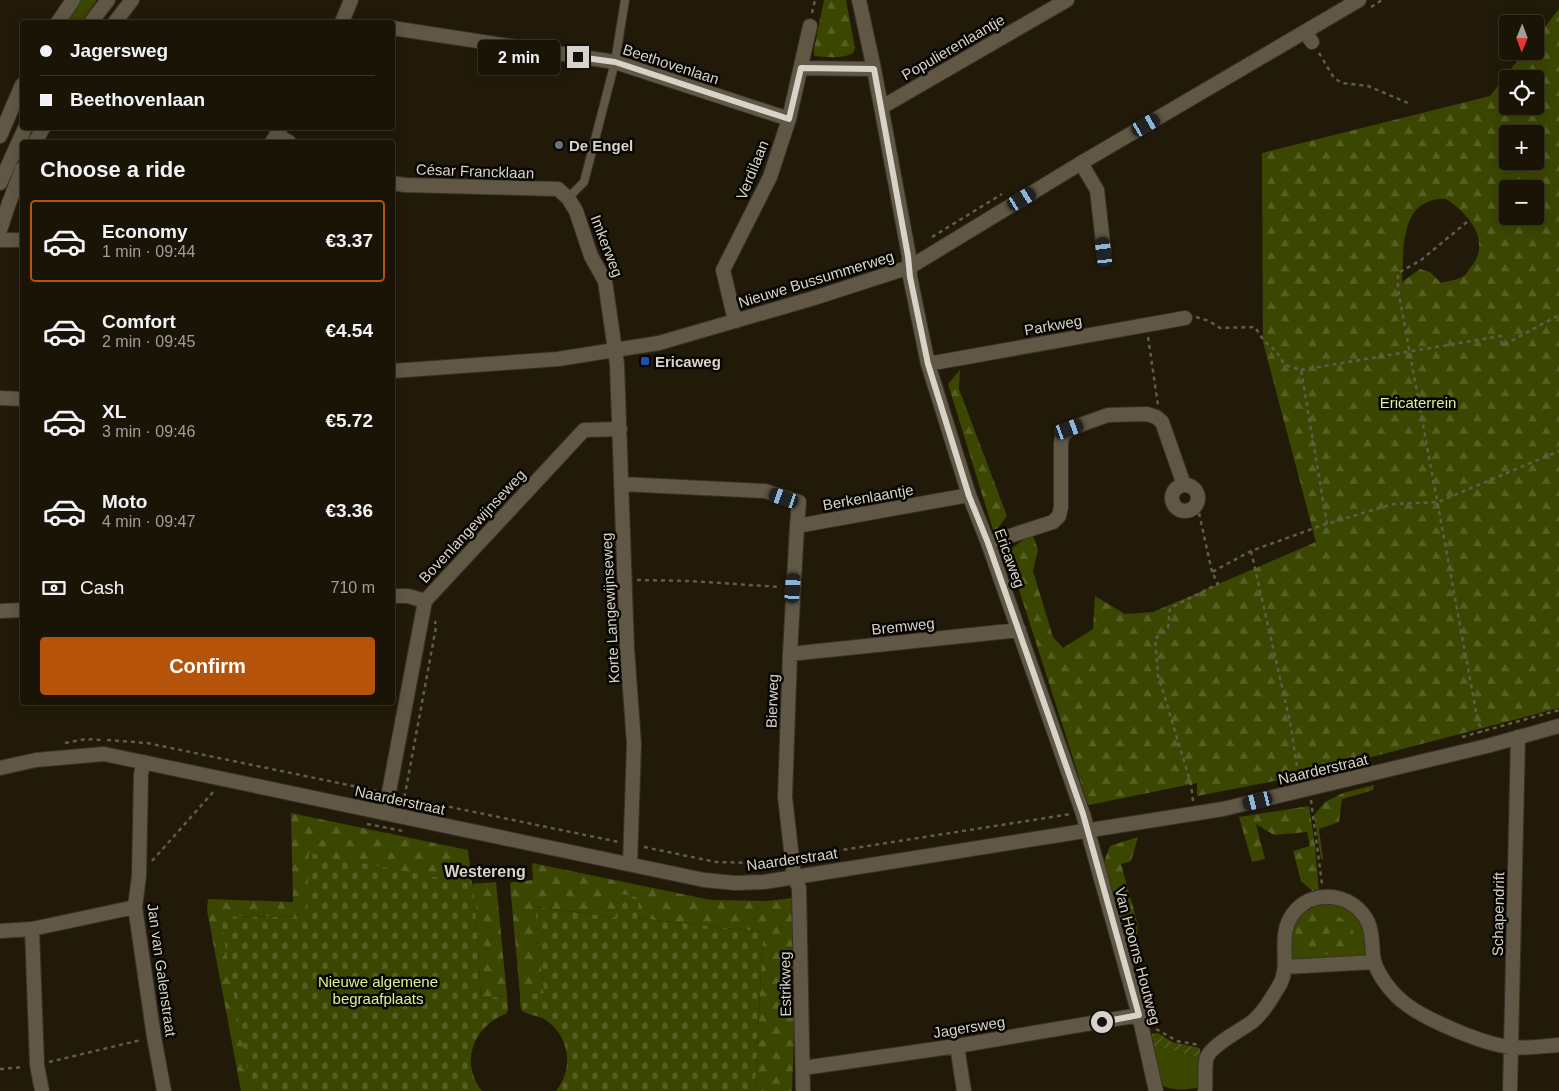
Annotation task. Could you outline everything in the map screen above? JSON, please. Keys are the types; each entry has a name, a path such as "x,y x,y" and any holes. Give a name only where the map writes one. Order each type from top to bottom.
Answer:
{"street":[{"path":"59,20 73,0"},
{"path":"92,20 108,0"},
{"path":"117,20 132,0"},
{"path":"347,20 351,0"},
{"name":"Ericaweg","path":"859,0 882,107 910,267 910,277 928,364 969,496 1019,630 1087,830"},
{"name":"Populierenlaantje","path":"882,107 1068,0"},
{"name":"Nieuwe Bussummerweg","path":"395,371 558,358 659,343 814,298 910,267 1081,163 1308,37 1359,0"},
{"name":"Verdilaan","path":"735,321 724,270 770,177 789,119 810,26"},
{"name":"Beethovenlaan","path":"395,28 615,62 789,119"},
{"path":"801,68 874,69"},
{"path":"0,136 20,91"},
{"path":"0,182 20,140"},
{"path":"1081,163 1097,190 1104,252"},
{"path":"0,230 8,203 20,174"},
{"name":"César Francklaan","path":"395,183 563,194"},
{"name":"Imkerweg","path":"563,194 576,211 591,256 605,280 615,350"},
{"path":"0,240 20,240"},
{"name":"Parkweg","path":"928,364 1185,318"},
{"name":"Korte Langewijnseweg","path":"615,350 620,429 627,648 634,744 630,864"},
{"path":"0,398 19,399"},
{"path":"0,404 19,399"},
{"path":"988,543 1053,522 1059,516 1061,507 1062,436 1069,429 1108,415 1147,414 1156,417 1162,422 1184,485 1177,488 1173,493 1172,500 1175,506 1181,510 1188,510 1194,507"},
{"name":"Bovenlangewijnseweg","path":"385,813 425,600 584,430 620,429"},
{"path":"621,484 765,491 799,502 797,526"},
{"name":"Berkenlaantje","path":"797,526 969,496"},
{"name":"Bierweg","path":"794,876 785,796 797,526"},
{"path":"395,596 408,596 425,600"},
{"path":"0,611 20,610"},
{"name":"Bremweg","path":"790,654 1019,630"},
{"name":"Naarderstraat","path":"0,768 36,760 104,754 704,880 735,883 764,882 1223,809 1487,746 1559,726"},
{"name":"Schapendrift","path":"1510,1091 1518,737"},
{"name":"Jan van Galenstraat","path":"143,762 141,775 139,876 135,907 164,1091"},
{"name":"Van Hoorns Houtweg","path":"1087,830 1139,1015 1156,1091"},
{"name":"Estrikweg","path":"794,876 799,888 803,1091"},
{"path":"1205,1091 1207,1057 1213,1049 1252,1021 1265,1008 1282,982 1285,967 1283,942 1288,922 1296,909 1323,896 1339,898 1354,905 1365,917 1372,933 1374,962 1385,983 1402,1001 1424,1016 1450,1028 1495,1044 1511,1047 1559,1045"},
{"path":"0,931 32,929 135,907"},
{"path":"32,929 37,1065 42,1091"},
{"path":"1285,967 1374,962"},
{"name":"Jagersweg","path":"803,1068 957,1046 1139,1015"},
{"path":"957,1046 964,1091"}],"lane":[{"path":"563,194 584,182 615,62 625,0"}],"path":[{"path":"1308,37 1334,78 1342,83 1368,86 1408,103"},
{"path":"1467,222 1421,260 1398,273 1398,289 1477,717 1487,746"},
{"path":"1185,318 1209,320 1220,328 1255,327 1264,341 1276,351 1285,365 1301,370 1501,336 1502,346 1559,315"},
{"path":"1146,324 1158,402 1156,417"},
{"path":"1301,370 1326,524"},
{"path":"1212,572 1251,551 1326,524 1393,504 1438,502 1559,451"},
{"path":"1193,802 1191,784 1158,675 1155,639 1168,628 1170,608 1218,584 1212,572 1199,513 1194,507"},
{"path":"1251,551 1290,722 1296,765 1300,780 1311,788 1310,804 1323,896"},
{"path":"625,579 793,588"},
{"path":"397,831 405,798 436,627 433,614"},
{"name":"Naarderstraat","path":"57,744 86,739 147,742 405,798 716,862 756,863 1071,814 1083,814"},
{"path":"139,876 215,790"},
{"path":"1142,1032 1157,1029 1177,1041 1207,1046 1213,1049"},
{"path":"0,1069 37,1065 98,1052 154,1037"}],"green space":[{"path":"77,0 97,0 82,20 64,20"},
{"path":"824,0 846,0 855,48 853,53 849,55 839,57 814,56"},
{"name":"Ericaterrein","path":"1559,9 1559,708 1295,777 1197,796 1197,783 1089,805 1007,552 1032,533 1038,550 1033,571 1053,637 1063,648 1093,629 1095,596 1125,614 1153,612 1316,542 1263,342 1262,153 1490,96 1499,84 1499,115 1544,115 1544,70 1510,70 1518,60 1544,60 1544,28","holes":["1446,199 1463,212 1475,229 1479,248 1477,257 1466,274 1459,278 1441,283 1430,272 1420,269 1402,282 1405,236 1413,214 1420,206 1430,201"]},
{"path":"960,370 959,389 1007,516 994,533 948,384"},
{"path":"1374,785 1373,790 1342,799 1339,822 1319,829 1323,859 1321,859 1314,815 1325,802 1343,793"},
{"path":"1309,806 1319,892 1316,894 1301,881 1293,851 1310,846 1307,832 1274,835 1256,824 1265,859 1252,862 1239,817"},
{"path":"291,813 468,850 472,884 306,917 221,916 251,1091 241,1091 207,910 208,899 293,902"},
{"path":"1138,837 1131,861 1121,864 1138,925 1135,949 1124,932 1103,864 1110,846"},
{"name":"Nieuwe algemene begraafplaats","path":"309,853 472,884 475,902 481,998 507,996 508,1010 506,1014 495,1019 486,1027 478,1036 473,1046 471,1057 472,1069 475,1080 482,1091 251,1091 220,916 306,917"},
{"path":"532,863 711,900 767,901 792,898 797,958 792,1091 755,1091 763,932 637,918 617,908 615,917 536,907 544,994 520,995 510,884 512,882 533,880"},
{"path":"496,882 507,996 481,998 475,902 472,884"},
{"path":"623,894 639,898 637,918 763,932 755,1091 556,1091 566,1072 567,1062 564,1042 552,1025 542,1018 522,1011 520,1005 520,995 544,993 535,907 615,917 619,895"},
{"path":"1330,900 1350,908 1365,927 1367,957 1295,961 1290,959 1290,935 1292,926 1299,913"},
{"path":"1320,910 1333,913 1351,924 1358,948 1349,957 1343,958 1307,950 1298,940 1294,929 1301,919"},
{"path":"1158,1033 1172,1042 1200,1048 1200,1058 1160,1047 1159,1053 1155,1052 1151,1034"},
{"path":"1160,1047 1200,1058 1197,1088 1178,1090 1161,1085 1155,1052 1159,1052"}],"place":[{"name":"De Engel","path":"559,145"},
{"name":"Ericaweg","path":"645,361"}],"district":[{"name":"Westereng","path":"485,871"}],"route":[{"path":"578,57 615,62 789,119 801,68 874,69 910,267 910,277 928,364 969,496 988,543 1083,814 1139,1015 1102,1022"}]}
